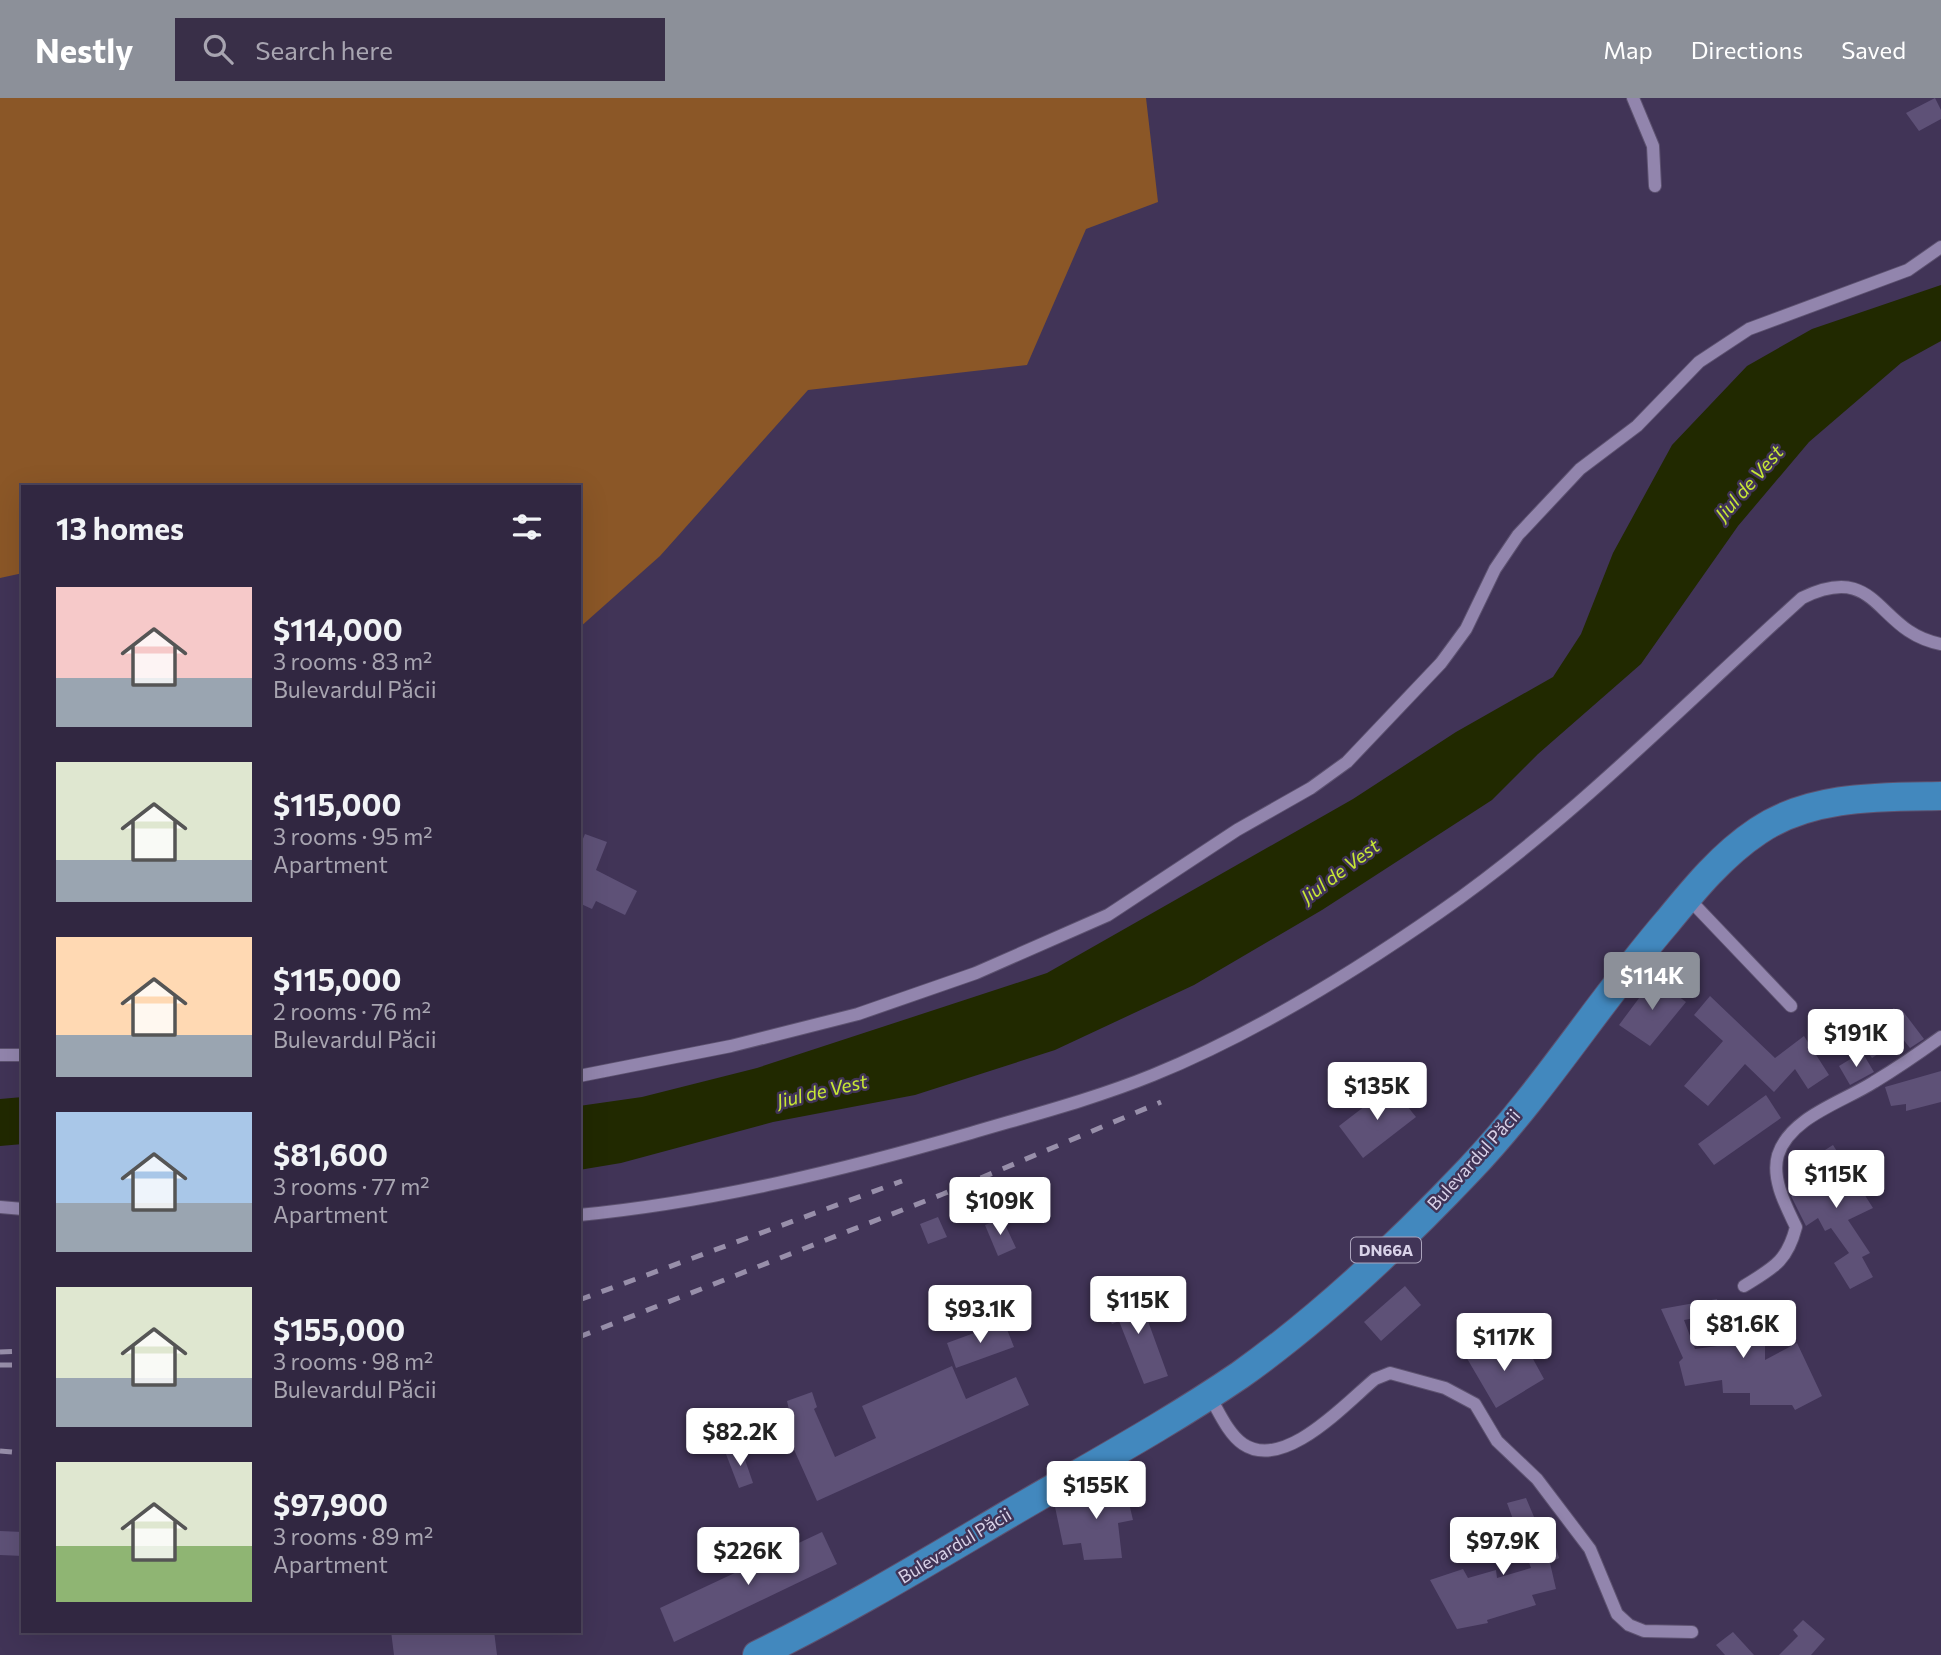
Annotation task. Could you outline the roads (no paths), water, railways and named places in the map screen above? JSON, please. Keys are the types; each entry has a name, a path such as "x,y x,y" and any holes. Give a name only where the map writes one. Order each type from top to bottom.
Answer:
{"main road":[{"name":"Bulevardul Păcii","path":"757,1655 907,1575 1209,1395 1311,1319 1461,1178 1510,1123 1688,898 1742,842 1762,828 1798,811 1854,799 1941,796"}],"street":[{"path":"1633,98 1653,146 1655,186"},
{"path":"581,1076 731,1046 858,1014 976,973 1108,915 1237,830 1311,789 1347,761 1441,663 1466,629 1495,569 1518,536 1580,469 1637,426 1699,362 1749,328 1908,270 1941,247"},
{"path":"581,1215 636,1209 735,1192 876,1162 1102,1093 1151,1076 1219,1045 1362,962 1440,911 1517,853 1599,788 1802,598 1823,588 1842,585 1863,590 1901,627 1941,644"},
{"path":"1688,898 1791,1006"},
{"path":"1744,1286 1778,1265 1790,1248 1796,1227 1785,1203 1776,1167 1784,1141 1815,1115 1873,1083 1941,1037"},
{"path":"0,1055 21,1055"},
{"path":"0,1207 21,1209"},
{"path":"1209,1395 1243,1444 1259,1450 1279,1451 1300,1441 1376,1379 1390,1373 1463,1395 1475,1404 1497,1441 1537,1479 1590,1549 1617,1614 1629,1625 1644,1631 1692,1632"}],"water":[{"name":"Jiul de Vest","path":"1941,285 1941,341 1901,363 1809,442 1738,526 1641,664 1538,754 1492,800 1322,910 1194,985 1055,1050 915,1095 773,1122 621,1163 581,1170 581,1106 642,1097 757,1068 1047,973 1353,799 1456,732 1553,677 1581,634 1613,553 1672,445 1747,366 1812,329"},
{"path":"21,1097 21,1144 0,1146 0,1099"}],"railway":[{"path":"581,1336 943,1194 1161,1102"},
{"path":"581,1299 902,1181"},
{"path":"0,1352 21,1351"},
{"path":"0,1365 21,1365"},
{"path":"0,1451 21,1453"}]}
